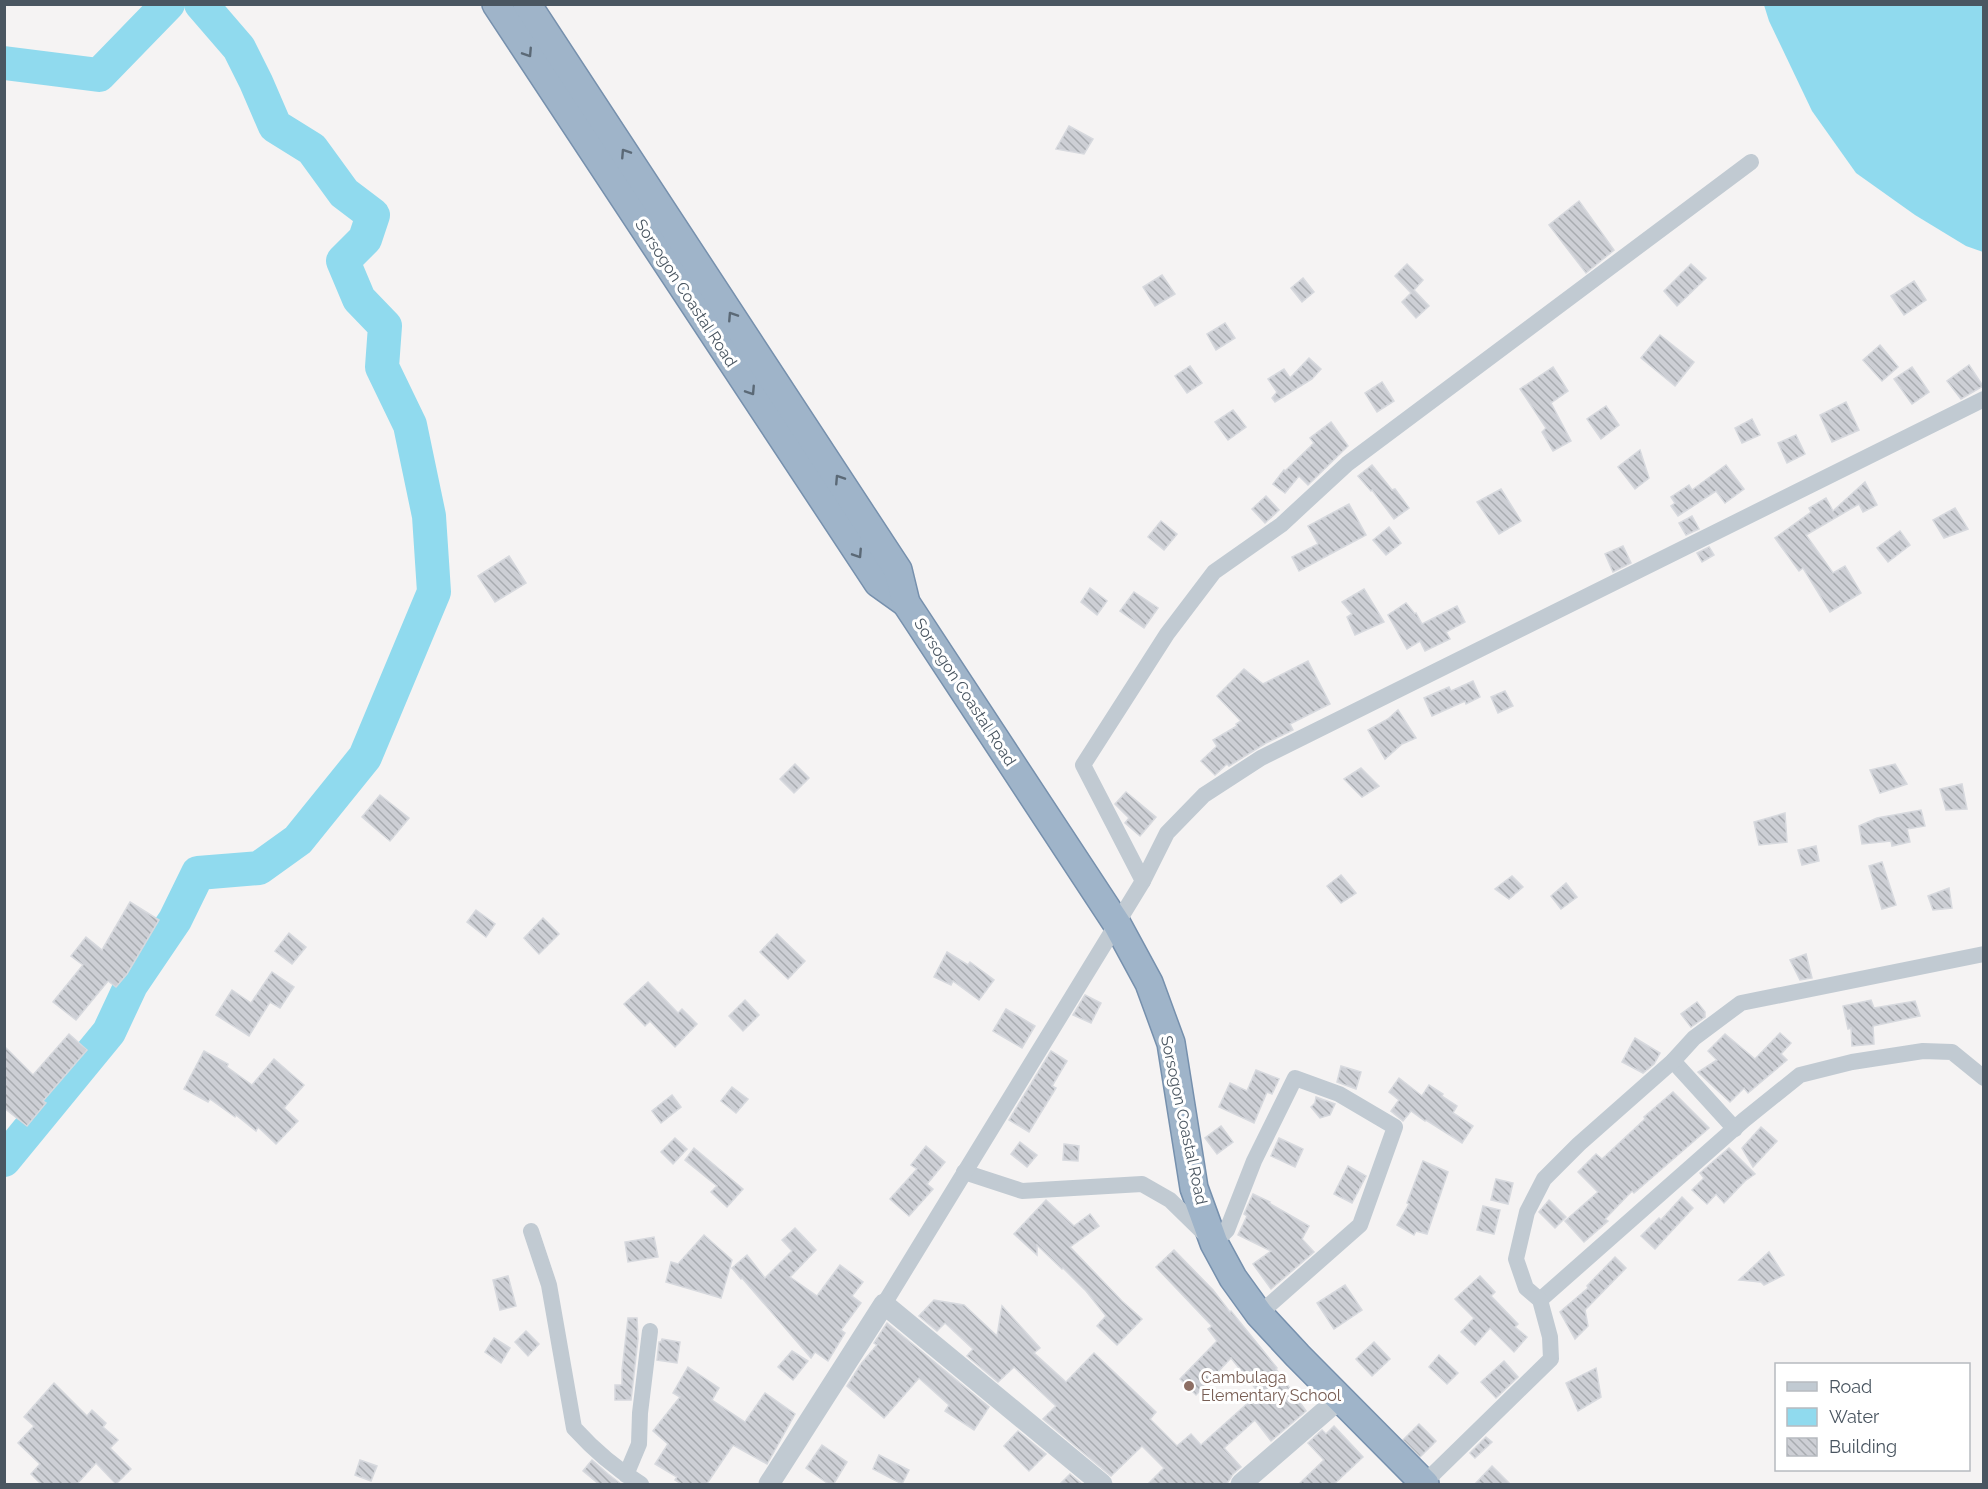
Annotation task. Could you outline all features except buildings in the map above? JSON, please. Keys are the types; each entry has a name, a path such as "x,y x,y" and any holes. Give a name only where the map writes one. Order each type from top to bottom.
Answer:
{"highway":[{"name":"Sorsogon Coastal Road","path":"496,4 878,584 906,603"},
{"name":"Sorsogon Coastal Road","path":"527,4 898,570 906,603 1117,924 1149,983 1171,1043 1194,1188 1214,1243 1233,1278 1259,1314 1339,1399 1425,1484"}],"street":[{"path":"1143,881 1083,765 1167,634 1214,572 1281,525 1356,457 1751,162"},
{"path":"769,1485 884,1304 1117,924 1143,881 1167,833 1203,795 1261,758 1983,399"},
{"path":"1425,1484 1551,1359 1550,1337 1540,1300 1526,1288 1516,1259 1527,1212 1544,1179 1579,1144 1673,1061 1694,1038 1741,1003 1983,954"},
{"path":"1540,1300 1800,1075 1852,1062 1923,1051 1952,1052 1983,1078"},
{"path":"1673,1061 1735,1129"},
{"path":"964,1172 1022,1191 1142,1184 1170,1200 1214,1243 1227,1230 1254,1161 1295,1078 1339,1094 1395,1127 1360,1225 1259,1314"},
{"path":"531,1231 549,1286 574,1428 590,1446 641,1485"},
{"path":"884,1304 1102,1485"},
{"path":"626,1475 639,1444 640,1413 650,1331"},
{"path":"1240,1485 1339,1399"}],"water":[{"path":"1764,5 1983,5 1983,252 1966,246 1915,215 1856,173 1812,111 1769,21"}],"waterway":[{"path":"4,63 99,75 168,4"},
{"path":"4,1160 109,1032 131,985 175,920 198,873 259,868 298,840 365,757 434,592 429,516 410,425 382,367 385,326 359,299 343,261 365,239 373,215 344,193 312,149 275,126 239,48 201,4"}],"place":[{"name":"Cambulaga Elementary School","path":"1189,1386"}]}
